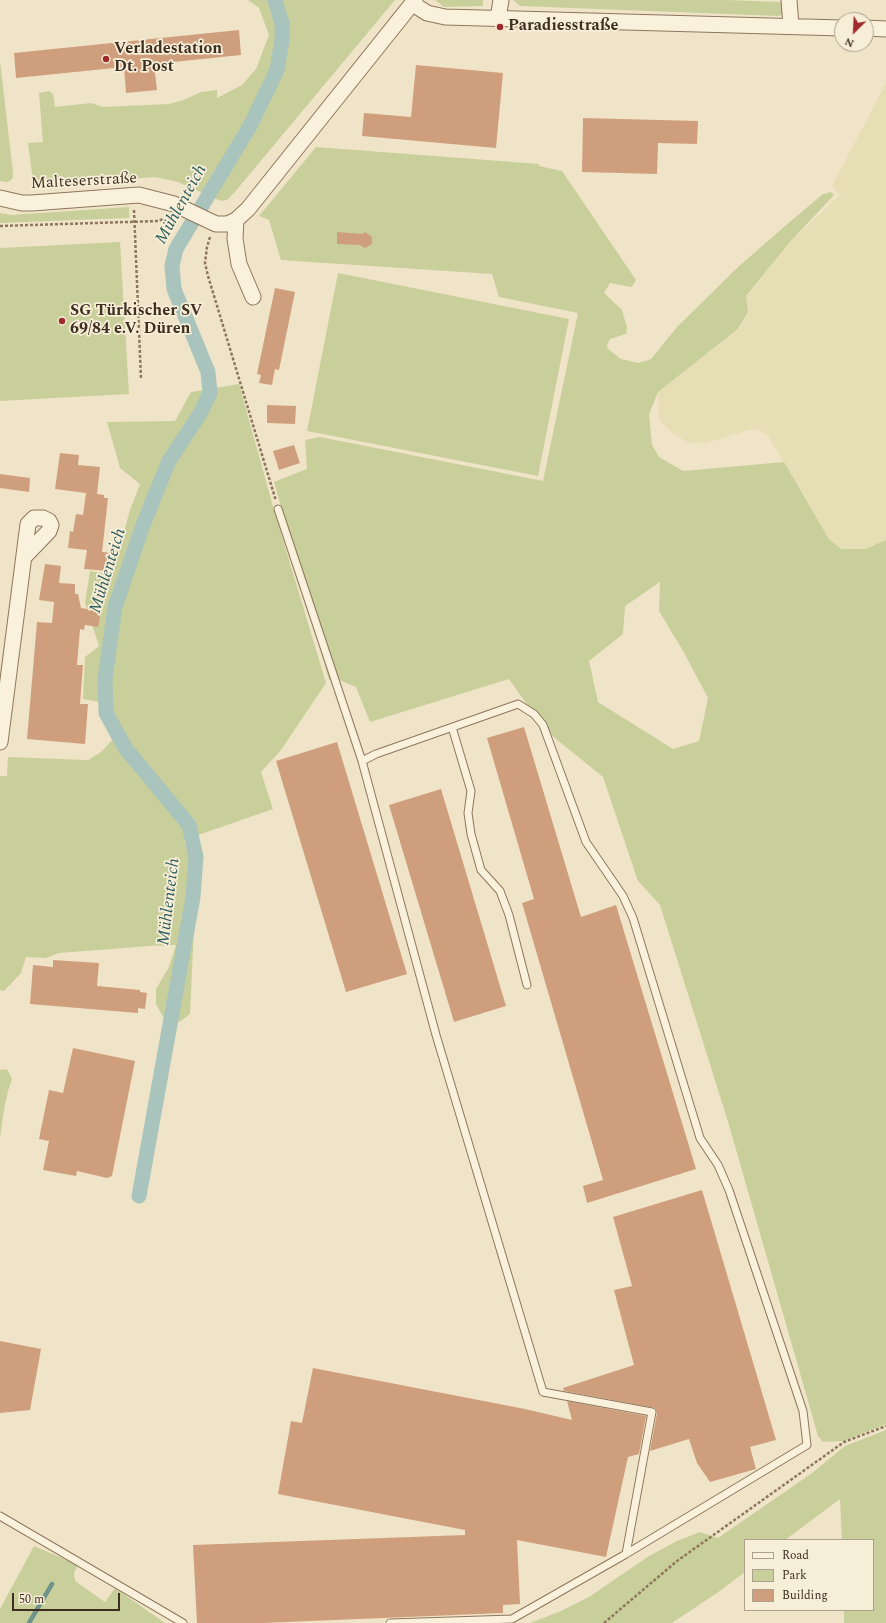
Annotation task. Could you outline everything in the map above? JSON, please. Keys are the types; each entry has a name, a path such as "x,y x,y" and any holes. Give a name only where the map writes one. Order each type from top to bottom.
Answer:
{"street":[{"path":"498,18 501,0"},
{"path":"212,222 226,224 236,220 248,209 414,2 427,13 444,16 834,28"},
{"path":"791,26 792,2"},
{"path":"874,28 886,29"},
{"name":"Malteserstraße","path":"0,198 22,203 133,195 160,199 212,222"},
{"path":"236,220 235,239 239,264 253,297"},
{"path":"0,742 5,650 24,557"}],"lane":[{"path":"278,508 362,761 436,1034 543,1392 652,1412 626,1554"},
{"path":"362,761 376,754 518,704 534,714 544,726 586,842 624,896 633,918 700,1138 718,1165 729,1190 803,1411 807,1445 626,1554 512,1619 390,1623"},
{"path":"452,727 471,791 468,813 471,834 481,870 500,891 509,915 527,985"},
{"path":"0,1516 183,1623"}],"path":[{"path":"133,195 141,379"},
{"path":"0,226 158,221 173,215 181,207"},
{"path":"212,222 205,263 212,291 278,508"},
{"path":"604,1623 677,1561 844,1442 886,1426"}],"shaded area":[{"path":"886,83 886,540 865,549 841,549 829,539 768,436 756,428 705,443 687,442 671,432 659,419 658,392 739,329 748,312 746,297 790,242 840,195 832,186"}],"green space":[{"path":"248,0 395,0 227,200 221,201 178,182 155,177 40,185 32,174 28,143 43,142 39,93 49,91 53,94 55,107 91,103 103,107 169,104 184,100 201,92 217,90 217,98 242,85 256,69 269,35 259,8"},
{"path":"435,0 483,0 483,6 444,7"},
{"path":"513,0 728,0 779,2 782,3 784,10 782,15 778,16 520,6"},
{"path":"0,61 13,172 13,178 7,182 0,181"},
{"path":"316,147 539,164 539,166 562,171 636,280 632,287 610,283 604,293 622,310 627,328 626,334 610,339 607,345 608,349 621,359 639,363 651,359 677,327 738,267 792,220 823,194 831,192 834,195 790,242 746,296 748,312 738,329 658,392 649,414 652,445 659,457 683,471 784,462 829,539 841,549 865,549 886,540 886,1424 843,1441 823,1442 818,1436 729,1125 660,905 638,881 603,777 545,730 509,679 370,722 356,687 337,679 329,680 274,482 307,469 305,440 320,437 543,481 578,313 499,297 492,274 281,260 269,220 259,216","holes":["660,582 659,611 682,649 708,698 699,741 673,749 598,702 589,661 623,634 625,606"]},
{"path":"129,207 129,218 0,223 0,213 11,215"},
{"name":"SG Türkischer SV 69/84 e.V. Düren","path":"120,242 129,394 0,401 0,248"},
{"path":"338,273 569,319 538,476 307,431"},
{"path":"239,384 274,510 326,683 281,750 261,772 273,809 184,840 190,858 201,875 194,927 190,1014 181,1021 175,1023 163,1017 156,1004 156,989 169,967 176,945 59,953 46,958 26,957 21,973 4,991 0,990 0,776 7,776 8,757 88,760 101,752 112,740 101,717 100,702 83,699 85,657 99,646 85,603 90,571 112,575 130,510 140,484 120,468 107,422 175,421 191,392"},
{"path":"7,1069 12,1079 4,1110 0,1138 0,1070"},
{"path":"886,1430 886,1623 844,1623 844,1611 874,1611 874,1539 842,1539 840,1499 786,1539 744,1539 744,1573 672,1623 530,1623 561,1611 589,1597 649,1556 677,1541 700,1532 718,1538 812,1473 845,1446"},
{"path":"34,1546 78,1565 74,1573 75,1581 105,1602 115,1588 165,1623 0,1623 0,1609"}],"building":[{"name":"Verladestation Dt. Post","path":"239,30 241,55 154,64 157,90 126,93 124,67 16,78 14,53"},
{"path":"416,65 503,73 496,148 362,136 364,113 411,117"},
{"path":"583,118 698,121 697,144 658,143 657,174 582,172"},
{"path":"337,232 363,234 365,232 372,237 372,244 365,248 360,245 337,244"},
{"path":"275,288 295,292 279,370 275,369 272,385 259,383 261,375 257,374"},
{"path":"267,405 296,406 295,424 267,423"},
{"path":"294,445 300,463 279,470 273,451"},
{"path":"60,453 79,455 78,465 100,467 97,494 104,495 104,498 108,498 102,552 112,553 109,571 84,569 87,550 68,548 70,531 73,532 76,514 83,515 86,493 55,489"},
{"path":"0,474 30,478 29,492 0,488"},
{"path":"45,564 61,566 59,583 75,584 75,594 78,594 81,608 101,611 98,627 85,625 84,630 80,629 77,665 83,665 80,704 88,704 85,744 27,739 37,622 52,623 54,602 39,600"},
{"path":"524,727 581,917 616,905 696,1169 587,1203 583,1186 603,1180 522,903 534,899 487,738"},
{"path":"337,742 407,974 346,992 276,761"},
{"path":"441,789 506,1006 454,1022 389,805"},
{"path":"53,960 99,963 97,986 140,990 140,992 147,993 145,1009 138,1008 138,1013 30,1004 33,965 53,967"},
{"path":"73,1048 135,1061 112,1176 107,1178 77,1171 76,1176 43,1170 49,1141 39,1139 49,1090 63,1093"},
{"path":"702,1190 776,1440 750,1447 756,1469 710,1482 697,1463 689,1439 650,1451 657,1413 655,1408 564,1391 563,1388 634,1365 614,1290 632,1286 613,1217"},
{"path":"0,1341 41,1349 30,1410 0,1413"},
{"path":"313,1368 525,1409 572,1420 567,1401 646,1416 639,1454 628,1457 606,1557 517,1540 520,1604 503,1605 503,1613 263,1623 197,1623 193,1545 465,1535 465,1530 278,1494 291,1421 302,1423"}],"waterway":[{"name":"Mühlenteich","path":"139,1196 193,897 196,857 189,825 126,749 106,713 105,679 115,607 143,525 169,461 201,412 210,393 208,372 174,289 172,266 176,249 250,126 277,70 282,40 282,23 275,0"},
{"name":"Mühlenteich","path":"29,1623 52,1584"}],"place":[{"name":"Paradiesstraße","path":"500,27"},
{"name":"Verladestation Dt. Post","path":"106,59"},
{"name":"SG Türkischer SV 69/84 e.V. Düren","path":"62,321"}]}
